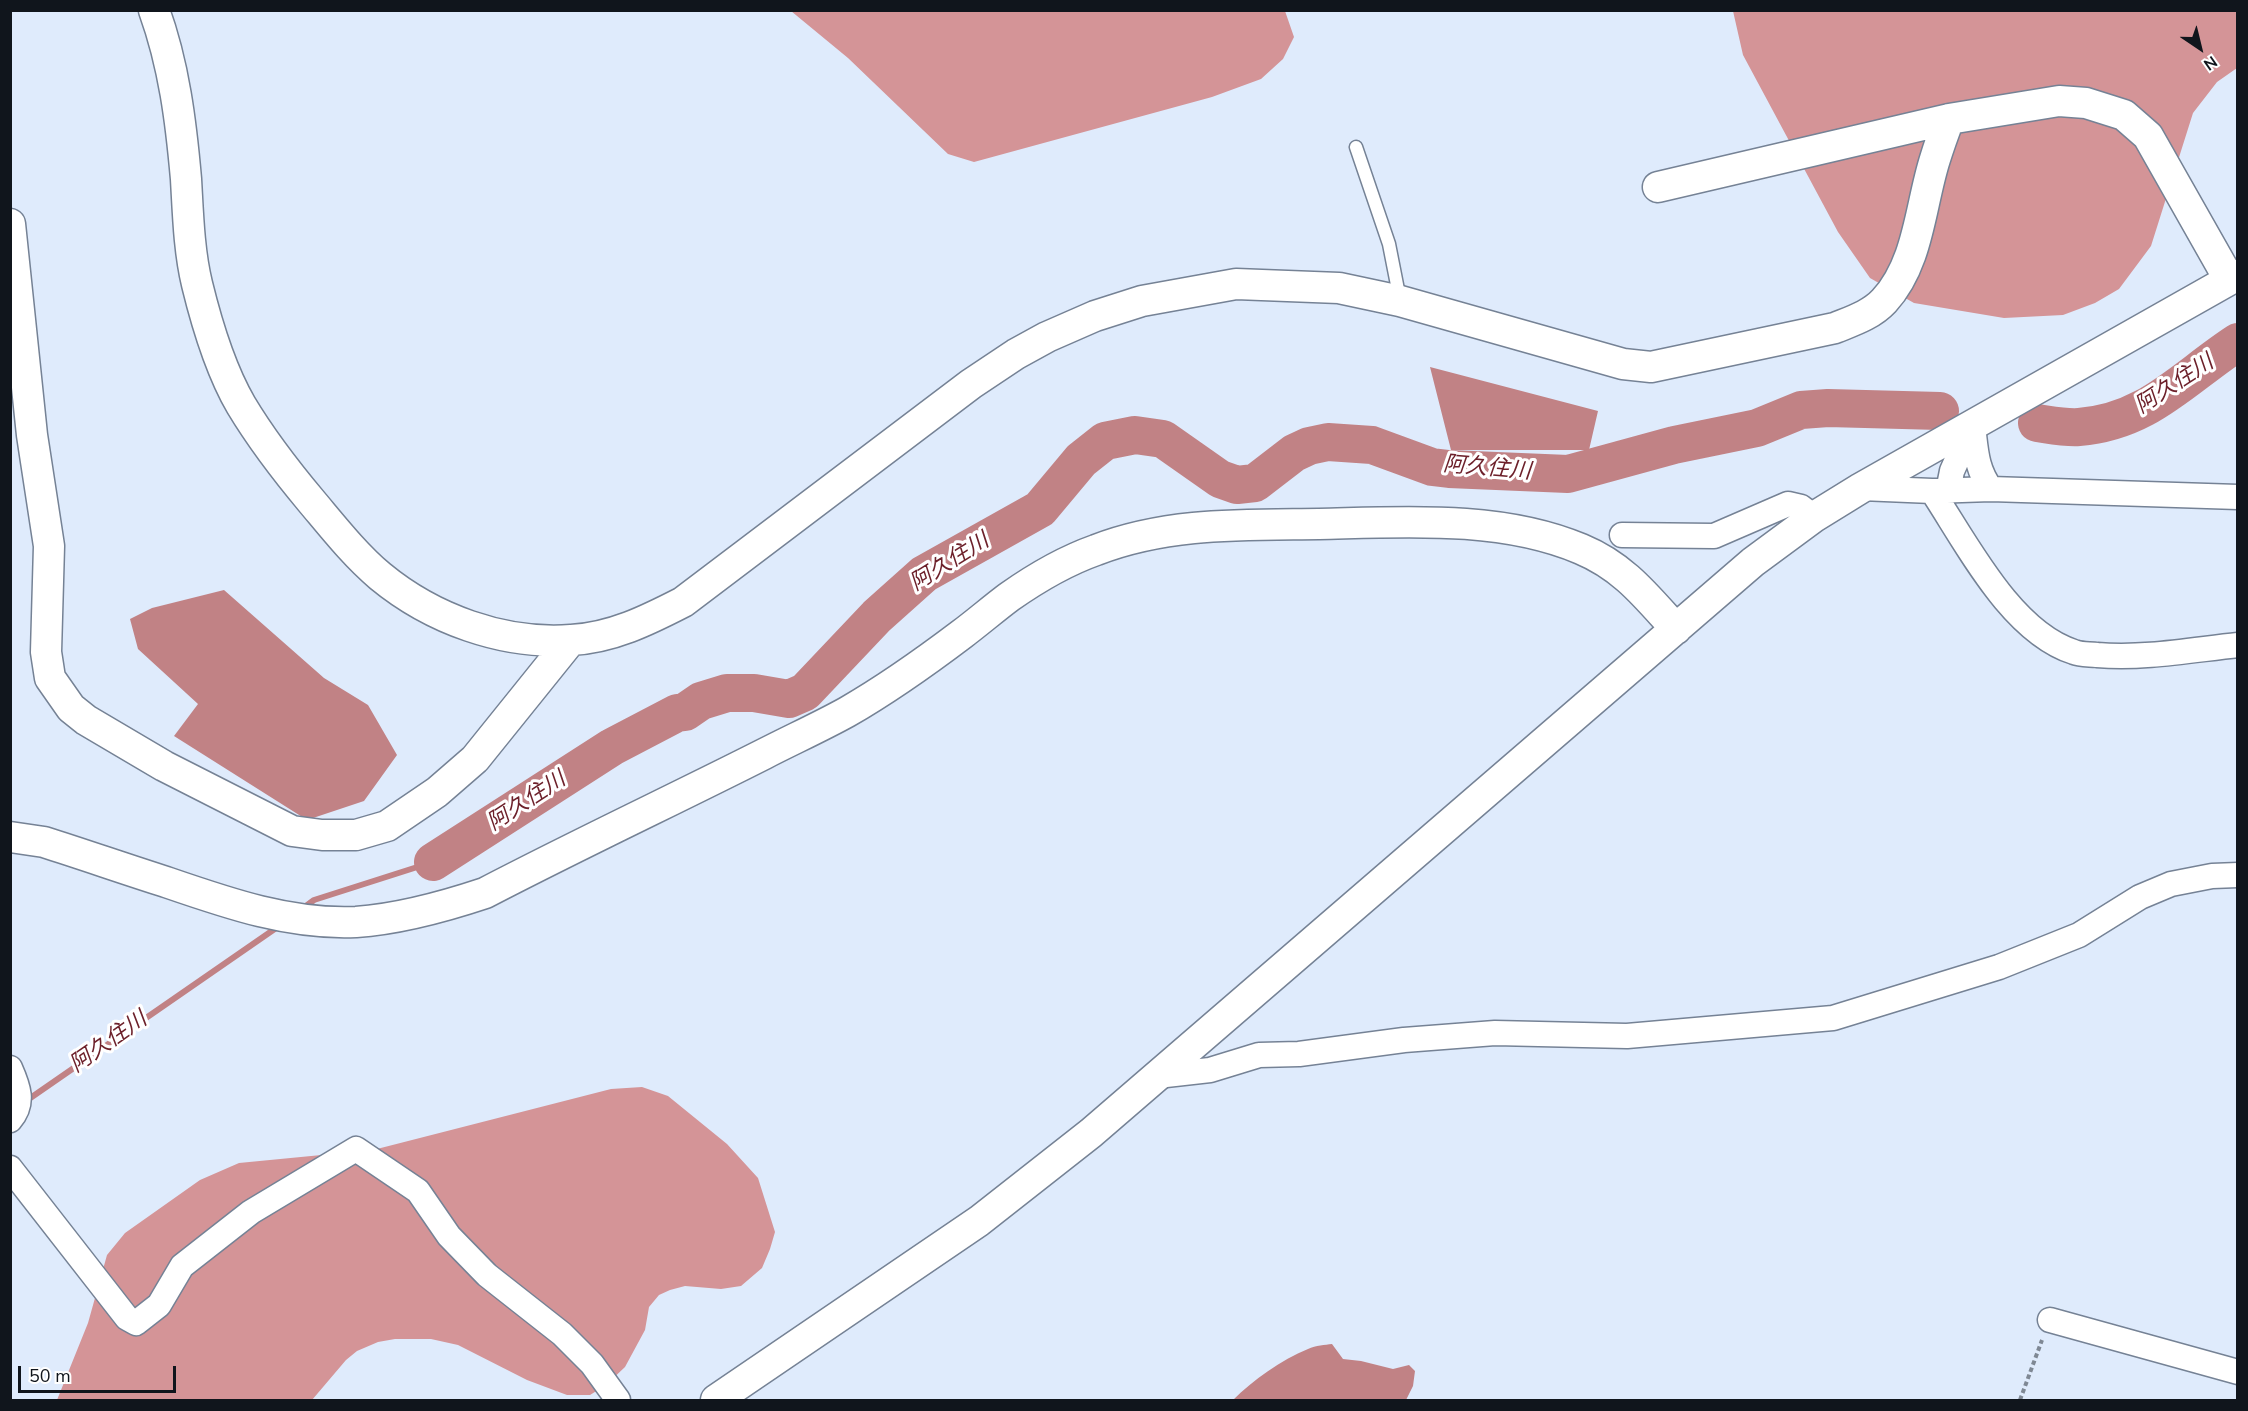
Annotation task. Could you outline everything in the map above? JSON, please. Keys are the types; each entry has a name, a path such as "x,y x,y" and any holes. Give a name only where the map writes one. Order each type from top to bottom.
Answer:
{"street":[{"path":"154,10 174,77 197,282 219,356 240,404 277,461 327,520 380,575 438,614 505,636 570,641 618,631 683,602 971,384 1016,354 1047,337 1095,316 1142,301 1236,285 1339,288 1400,301 1623,364 1651,368 1836,328 1861,318 1882,303 1900,281 1912,249 1935,159 1949,119"},
{"path":"716,1401 979,1221 1090,1133 1753,562 1814,517 1861,488 2233,277 2148,136 2124,115 2086,103 2059,101 1949,119 1658,187"},
{"path":"10,224 32,435 49,546 46,652 50,678 71,708 86,720 164,766 292,831 356,836 387,826 437,792 476,759 570,641"},
{"path":"1972,424 1977,464 1990,489"},
{"path":"1940,491 1952,471 1972,424"},
{"path":"1861,488 1940,491 1990,489 2238,497"},
{"path":"1940,491 2002,597 2018,616 2054,643 2075,653 2107,656 2141,656 2238,645"},
{"path":"1622,535 1714,536 1788,504 1801,507 1814,517"},
{"path":"10,837 44,842 259,912 316,920 355,922 440,908 485,893 848,711 916,668 1017,592 1073,559 1100,548 1154,533 1192,527 1374,523 1500,527 1531,533 1578,547 1618,568 1640,588 1676,629"},
{"path":"1157,1076 1210,1070 1259,1054 1299,1054 1404,1040 1495,1032 1566,1036 1627,1036 1833,1018 2000,967 2079,935 2140,897 2170,884 2212,876 2238,875"},
{"path":"10,1068 21,1098 15,1115 10,1120"},
{"path":"10,1168 127,1318 136,1323 159,1305 182,1266 251,1212 356,1149 418,1191 449,1236 487,1275 562,1334 592,1364 618,1401"},
{"path":"2050,1320 2238,1372"}],"lane":[{"path":"1356,147 1389,244 1400,301"}],"path":[{"path":"2020,1401 2050,1320"}],"shaded area":[{"path":"791,11 1285,11 1294,37 1283,59 1261,79 1212,97 974,162 948,154 848,58"},
{"path":"1733,11 2237,11 2237,68 2217,82 2193,113 2151,246 2119,289 2095,303 2063,315 2004,318 1914,303 1870,278 1838,232 1743,55"},
{"path":"1430,367 1598,411 1589,450 1451,450"},
{"path":"224,590 324,678 368,705 397,755 364,801 307,820 174,736 198,704 138,649 130,619 152,608"},
{"path":"642,1087 668,1096 727,1144 758,1178 775,1232 762,1268 741,1286 721,1289 685,1286 659,1295 649,1307 645,1330 625,1367 606,1385 590,1395 567,1395 527,1380 458,1345 431,1339 395,1339 378,1342 357,1351 346,1360 312,1400 57,1400 88,1323 107,1255 125,1233 200,1180 239,1163 373,1150 611,1089"},
{"path":"1332,1344 1343,1359 1393,1369 1409,1365 1415,1371 1413,1386 1406,1400 1233,1400 1258,1378 1288,1359 1311,1348"}],"waterway":[{"name":"阿久住川","path":"2037,423 2079,427 2125,417 2164,396 2238,342"},
{"name":"阿久住川","path":"433,862 612,747 677,713 685,712 701,701 727,693 754,693 789,699 805,692 877,616 924,574 1040,509 1081,460 1105,441 1135,435 1163,439 1220,479 1237,485 1255,483 1294,453 1309,446 1328,442 1372,445 1432,467 1568,474 1674,445 1757,428 1801,410 1828,408 1940,411"},
{"name":"阿久住川","path":"302,909 314,900 433,862"},
{"name":"阿久住川","path":"26,1101 279,926"}]}
